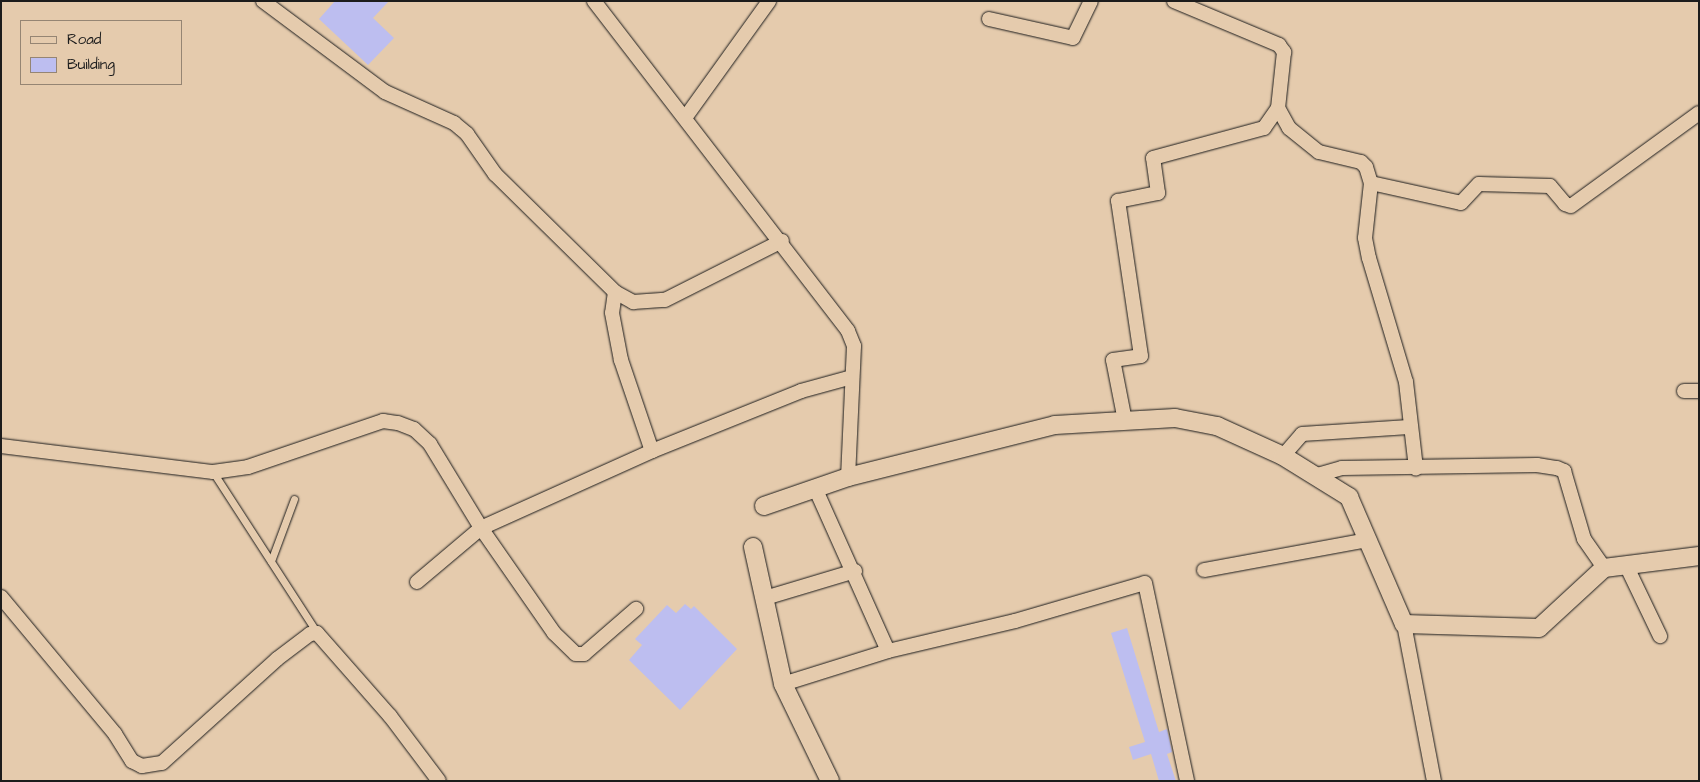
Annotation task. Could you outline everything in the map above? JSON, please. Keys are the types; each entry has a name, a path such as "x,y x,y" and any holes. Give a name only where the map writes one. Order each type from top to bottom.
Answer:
{"street":[{"path":"263,1 385,92 454,124 467,134 495,174 615,292 633,302 665,300 782,241"},
{"path":"594,1 782,241 848,331 854,346 848,477"},
{"path":"685,118 769,1"},
{"path":"989,20 1073,38 1091,1"},
{"path":"1124,421 1113,360 1141,356 1118,201 1158,193 1153,158 1264,128 1278,108 1284,52 1279,45 1174,1"},
{"path":"1278,108 1289,128 1303,141 1330,156 1361,162 1369,174 1370,183 1365,238 1373,277 1406,382 1408,428 1416,468"},
{"path":"1370,183 1461,203 1479,184 1550,186 1565,204 1571,206 1699,113"},
{"path":"615,292 612,313 621,360 652,451"},
{"path":"417,582 481,528 652,451 801,392 852,377"},
{"path":"1684,391 1699,391"},
{"path":"764,506 816,490 848,477 1055,425 1175,418 1217,426 1283,456 1349,498 1404,624 1434,781"},
{"path":"1,446 213,472 248,467 383,421 398,423 414,429 430,444 481,528 554,634 576,654 584,654 636,609"},
{"path":"1283,456 1302,434 1408,428"},
{"path":"1314,476 1342,468 1416,468 1537,464 1564,472 1584,539 1604,568"},
{"path":"816,490 855,571 888,651"},
{"path":"1204,570 1368,540"},
{"path":"753,547 783,684 830,781"},
{"path":"1404,624 1538,628 1604,568 1699,556"},
{"path":"1626,565 1660,636"},
{"path":"765,598 855,571"},
{"path":"783,684 888,651 1015,621 1145,583 1187,781"},
{"path":"1,597 115,734 132,761 142,766 162,763 277,659 306,637 317,633 390,716 439,781"}],"lane":[{"path":"213,472 317,633"},
{"path":"271,561 294,499"}],"building":[{"path":"335,1 389,1 373,18 394,38 368,65 319,19"},
{"path":"685,604 691,609 694,606 737,649 680,710 629,660 642,645 635,639 667,605 676,613"},
{"path":"1127,628 1159,732 1167,729 1172,752 1167,754 1176,781 1159,781 1151,754 1133,760 1129,747 1145,742 1111,633"}]}
